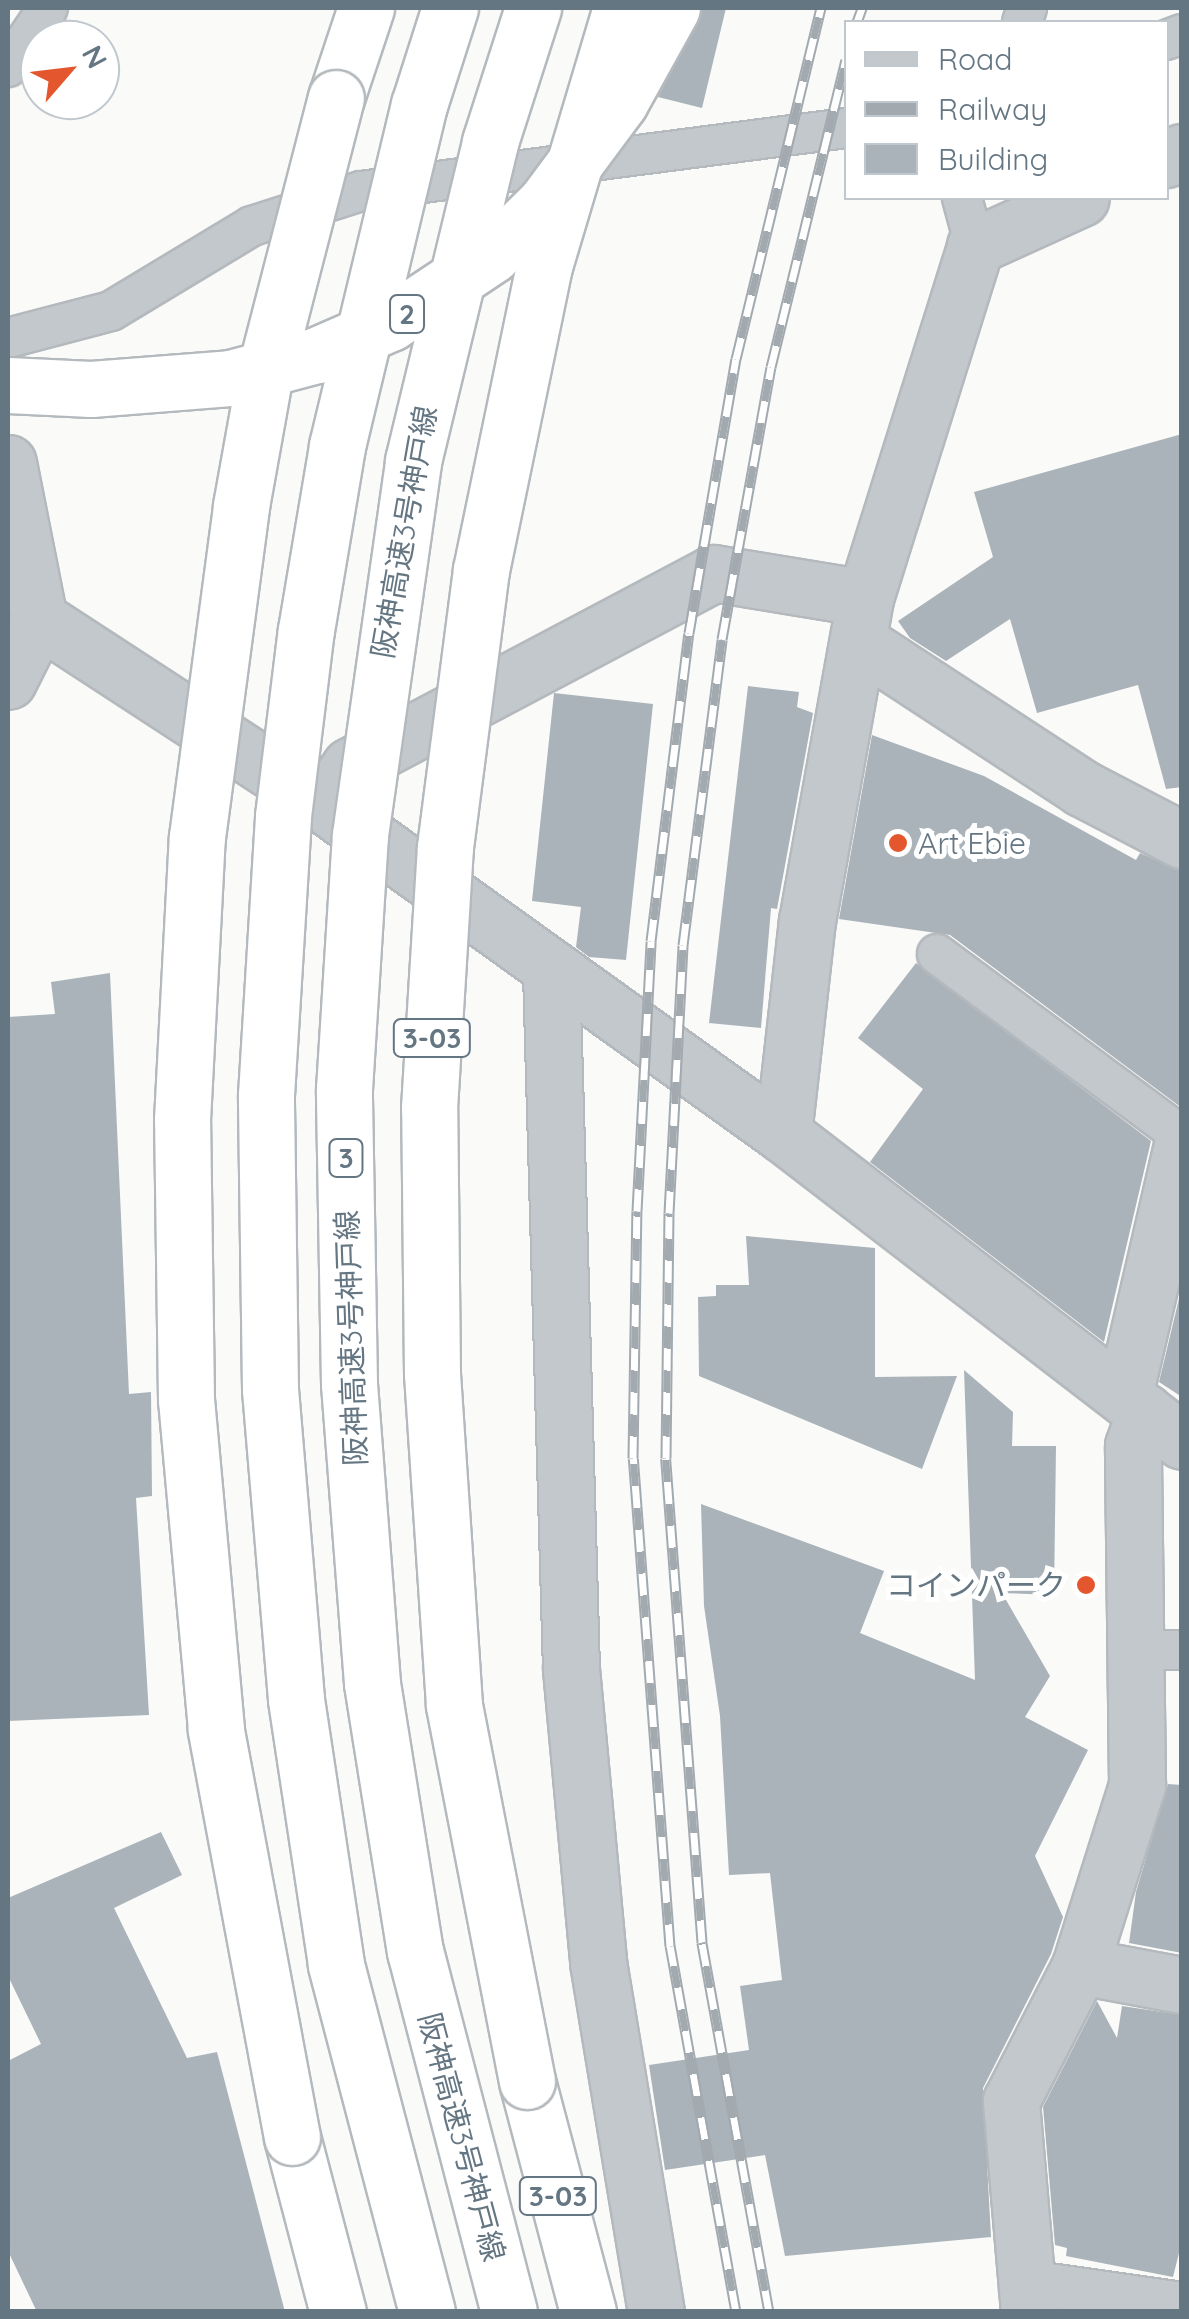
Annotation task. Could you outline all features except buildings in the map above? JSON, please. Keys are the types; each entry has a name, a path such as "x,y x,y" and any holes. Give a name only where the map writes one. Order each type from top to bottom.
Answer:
{"highway":[{"path":"338,2312 292,2138 216,1729 186,1400 182,1120 198,837 241,506 296,239 366,8"},
{"path":"427,2312 336,1964 296,1700 270,1389 266,1114 283,816 306,630 337,446 418,105 450,8"},
{"name":"阪神高速3号神戸線","path":"509,2312 415,1952 372,1682 349,1384 344,1089 360,835 413,461 490,142 533,8"},
{"name":"3-03","path":"588,2312 528,2081 454,1704 432,1374 430,1090 445,847 481,570 544,266 622,8"},
{"name":"2","path":"8,386 91,390 230,378 317,355 390,324 481,263 545,204 620,102 672,8"}],"street":[{"path":"783,1134 808,922 862,620 969,222 1073,200"},
{"path":"8,463 39,619 8,681"},
{"path":"322,804 350,766 714,574 862,620 1082,788 1182,840"},
{"path":"39,619 322,804 783,1134 1150,1416"},
{"path":"551,971 570,1669 598,1962 656,2312"},
{"path":"1182,1145 1150,1416 1133,1446 1160,1650 1137,1785 1080,1966 1011,2101 1028,2300 1182,2310"},
{"path":"1080,1966 1182,1985"}],"lane":[{"path":"8,67 48,8"},
{"path":"8,338 110,311 252,226 361,191 844,128"},
{"path":"937,954 1182,1136"}],"railway":[{"path":"736,2312 670,1946 633,1458 637,1211 651,941 689,633 736,359 821,8"},
{"path":"858,20 862,8"},
{"path":"769,2312 702,1942 666,1458 669,1213 683,945 722,639 771,367 844,68"}],"place":[{"name":"Art Ebie","path":"898,843"},
{"name":"コインパーク","path":"1086,1585"}]}
